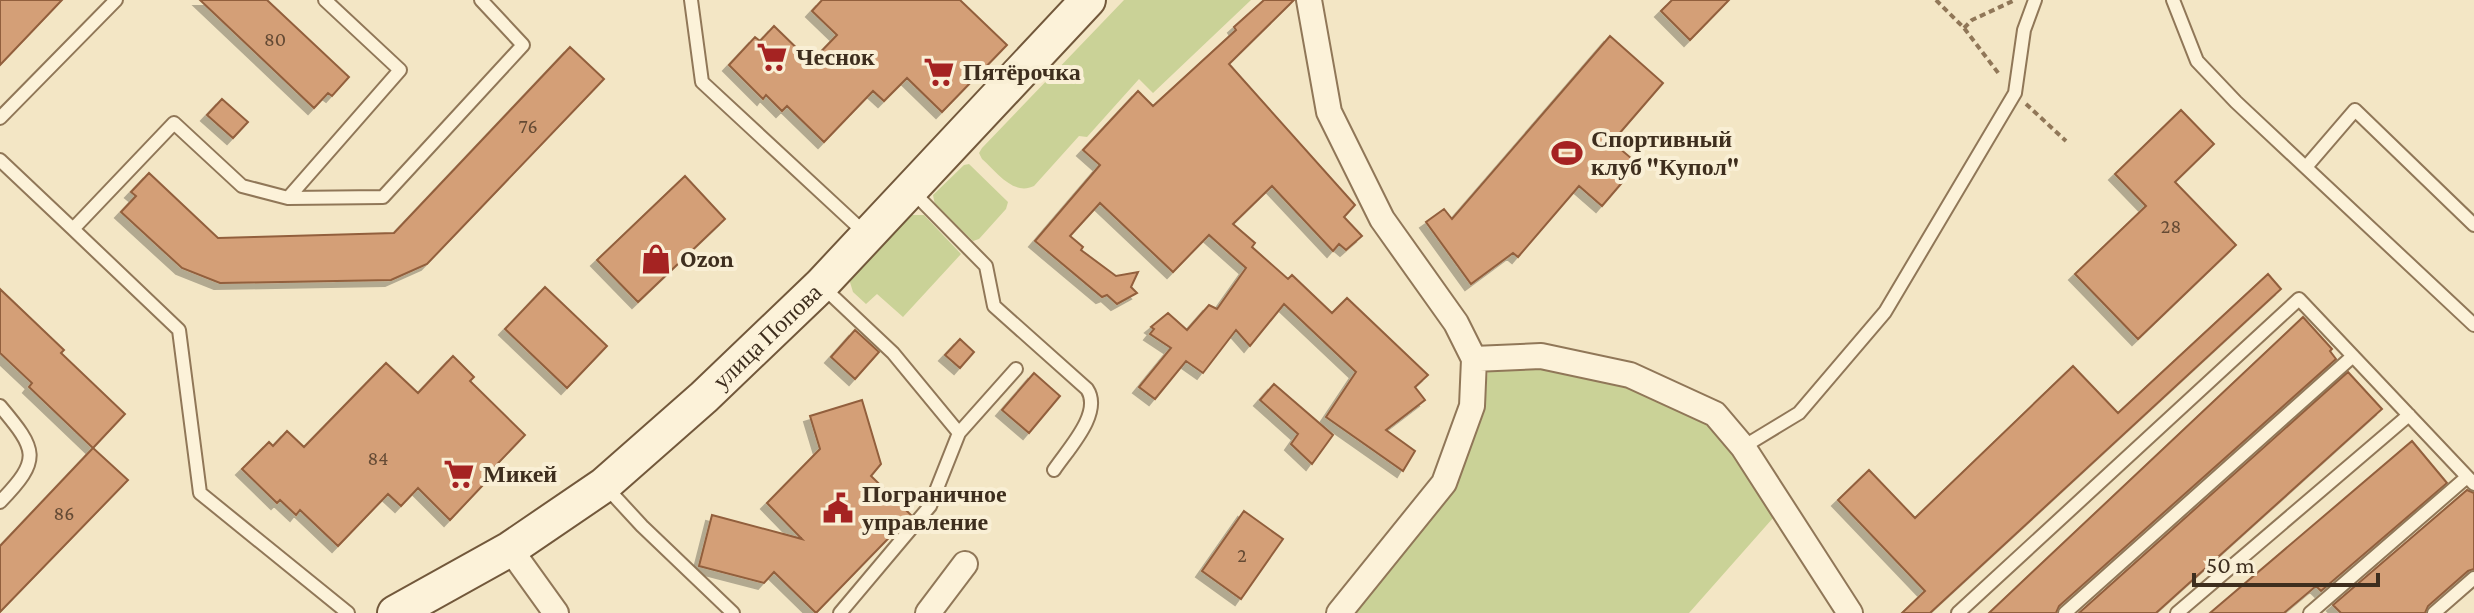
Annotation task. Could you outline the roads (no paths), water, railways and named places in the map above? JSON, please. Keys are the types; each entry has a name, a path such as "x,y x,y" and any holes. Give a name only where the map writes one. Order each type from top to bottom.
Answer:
{"street":[{"name":"улица Попова","path":"395,613 510,549 604,485 704,397 821,285 1088,0"},
{"path":"1309,0 1329,112 1382,219 1456,323 1474,359 1472,406 1444,483 1339,613"},
{"path":"1474,359 1541,356 1630,375 1715,414 1743,447 1850,613"},
{"path":"510,549 556,613"},
{"path":"928,613 965,564"}],"lane":[{"path":"0,118 116,0"},
{"path":"288,198 400,70 325,0"},
{"path":"73,229 174,123 242,186 288,198 383,197 523,45 481,0"},
{"path":"691,0 702,82 866,234"},
{"path":"1743,447 1799,413 1885,312 2015,93 2024,30 2035,0"},
{"path":"2173,0 2197,61 2236,102 2474,325"},
{"path":"2306,167 2355,110 2474,225"},
{"path":"0,160 179,330 200,493 348,613"},
{"path":"911,190 986,266 994,306 1093,397 1093,411 1054,470"},
{"path":"821,285 893,353 959,433"},
{"path":"1958,613 2299,299 2471,481 2314,612"},
{"path":"2065,613 2353,356"},
{"path":"840,613 930,506 959,433 1016,369"},
{"path":"0,406 26,437 30,455 24,478 0,502"},
{"path":"2177,613 2409,415"},
{"path":"604,485 733,613"},
{"path":"2434,613 2474,578"}],"place":[{"name":"Чеснок","path":"772,57"},
{"name":"Пятёрочка","path":"939,72"},
{"name":"Спортивный клуб \"Купол\"","path":"1567,153"},
{"name":"Ozon","path":"656,259"},
{"name":"Микей","path":"459,474"},
{"name":"Пограничное управление","path":"838,508"}]}
